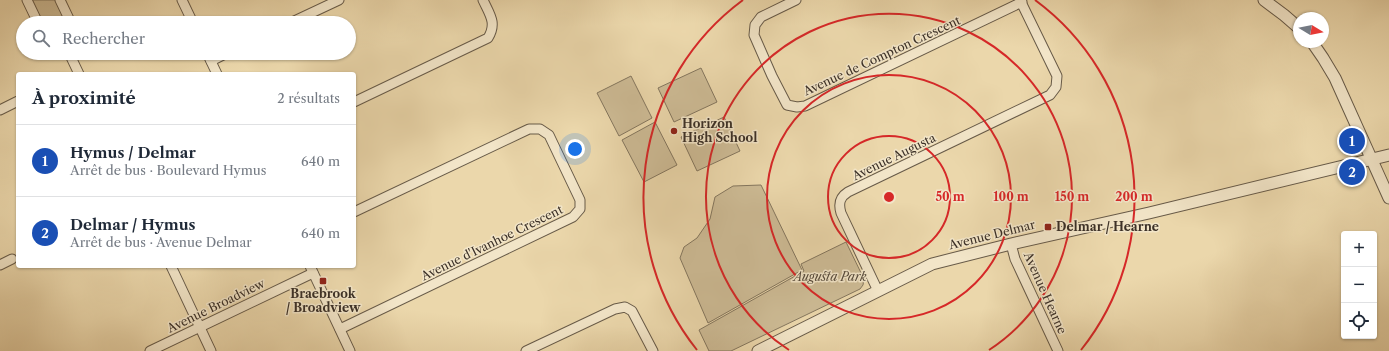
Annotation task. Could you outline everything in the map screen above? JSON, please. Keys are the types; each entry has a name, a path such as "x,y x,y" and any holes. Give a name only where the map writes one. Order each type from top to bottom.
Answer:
{"street":[{"path":"27,0 35,16"},
{"path":"60,0 68,16"},
{"path":"182,0 190,16"},
{"path":"305,16 339,0"},
{"path":"356,101 488,38 491,33 493,23 483,0"},
{"name":"Avenue de Compton Crescent","path":"796,0 761,17 755,25 754,35 772,76 787,105 797,107 805,106 1021,1"},
{"path":"1264,0 1293,23"},
{"name":"Avenue Augusta","path":"878,291 840,213 840,202 843,195 1050,95 1056,87 1056,76 1021,1"},
{"path":"1317,48 1333,74 1389,198"},
{"path":"72,60 77,72"},
{"path":"210,60 216,72"},
{"path":"0,110 16,102"},
{"name":"Avenue d'Ivanhoe Crescent","path":"340,329 573,217 580,209 580,200 549,135 540,129 529,129 356,211"},
{"name":"Avenue Delmar","path":"758,351 932,264 1389,155"},
{"name":"Avenue Hearne","path":"1011,244 1015,259 1058,351"},
{"path":"0,265 12,259"},
{"path":"172,268 211,351"},
{"path":"311,270 350,351"},
{"name":"Avenue Broadview","path":"150,351 201,327 311,270"},
{"path":"526,351 616,309 625,307 632,311 652,351"}],"green space":[{"path":"27,0 60,0 68,16 35,16"},
{"path":"701,68 717,102 674,122 658,88"},
{"path":"631,76 652,118 619,136 597,93"},
{"path":"724,117 740,151 697,171 681,137"},
{"path":"655,122 677,165 644,182 622,140"},
{"path":"761,185 802,270 708,323 680,258 684,247 697,238 710,219 715,197 733,186"},
{"name":"Augusta Park","path":"846,242 864,279 863,285 860,289 731,351 709,351 699,330 804,271 801,264"}],"place":[{"name":"Horizon High School","path":"674,131"},
{"name":"Hymus / Delmar","path":"1352,141"},
{"name":"Delmar / Hymus","path":"1352,172"},
{"name":"Delmar / Hearne","path":"1048,227"},
{"name":"Braebrook / Broadview","path":"323,281"}]}
